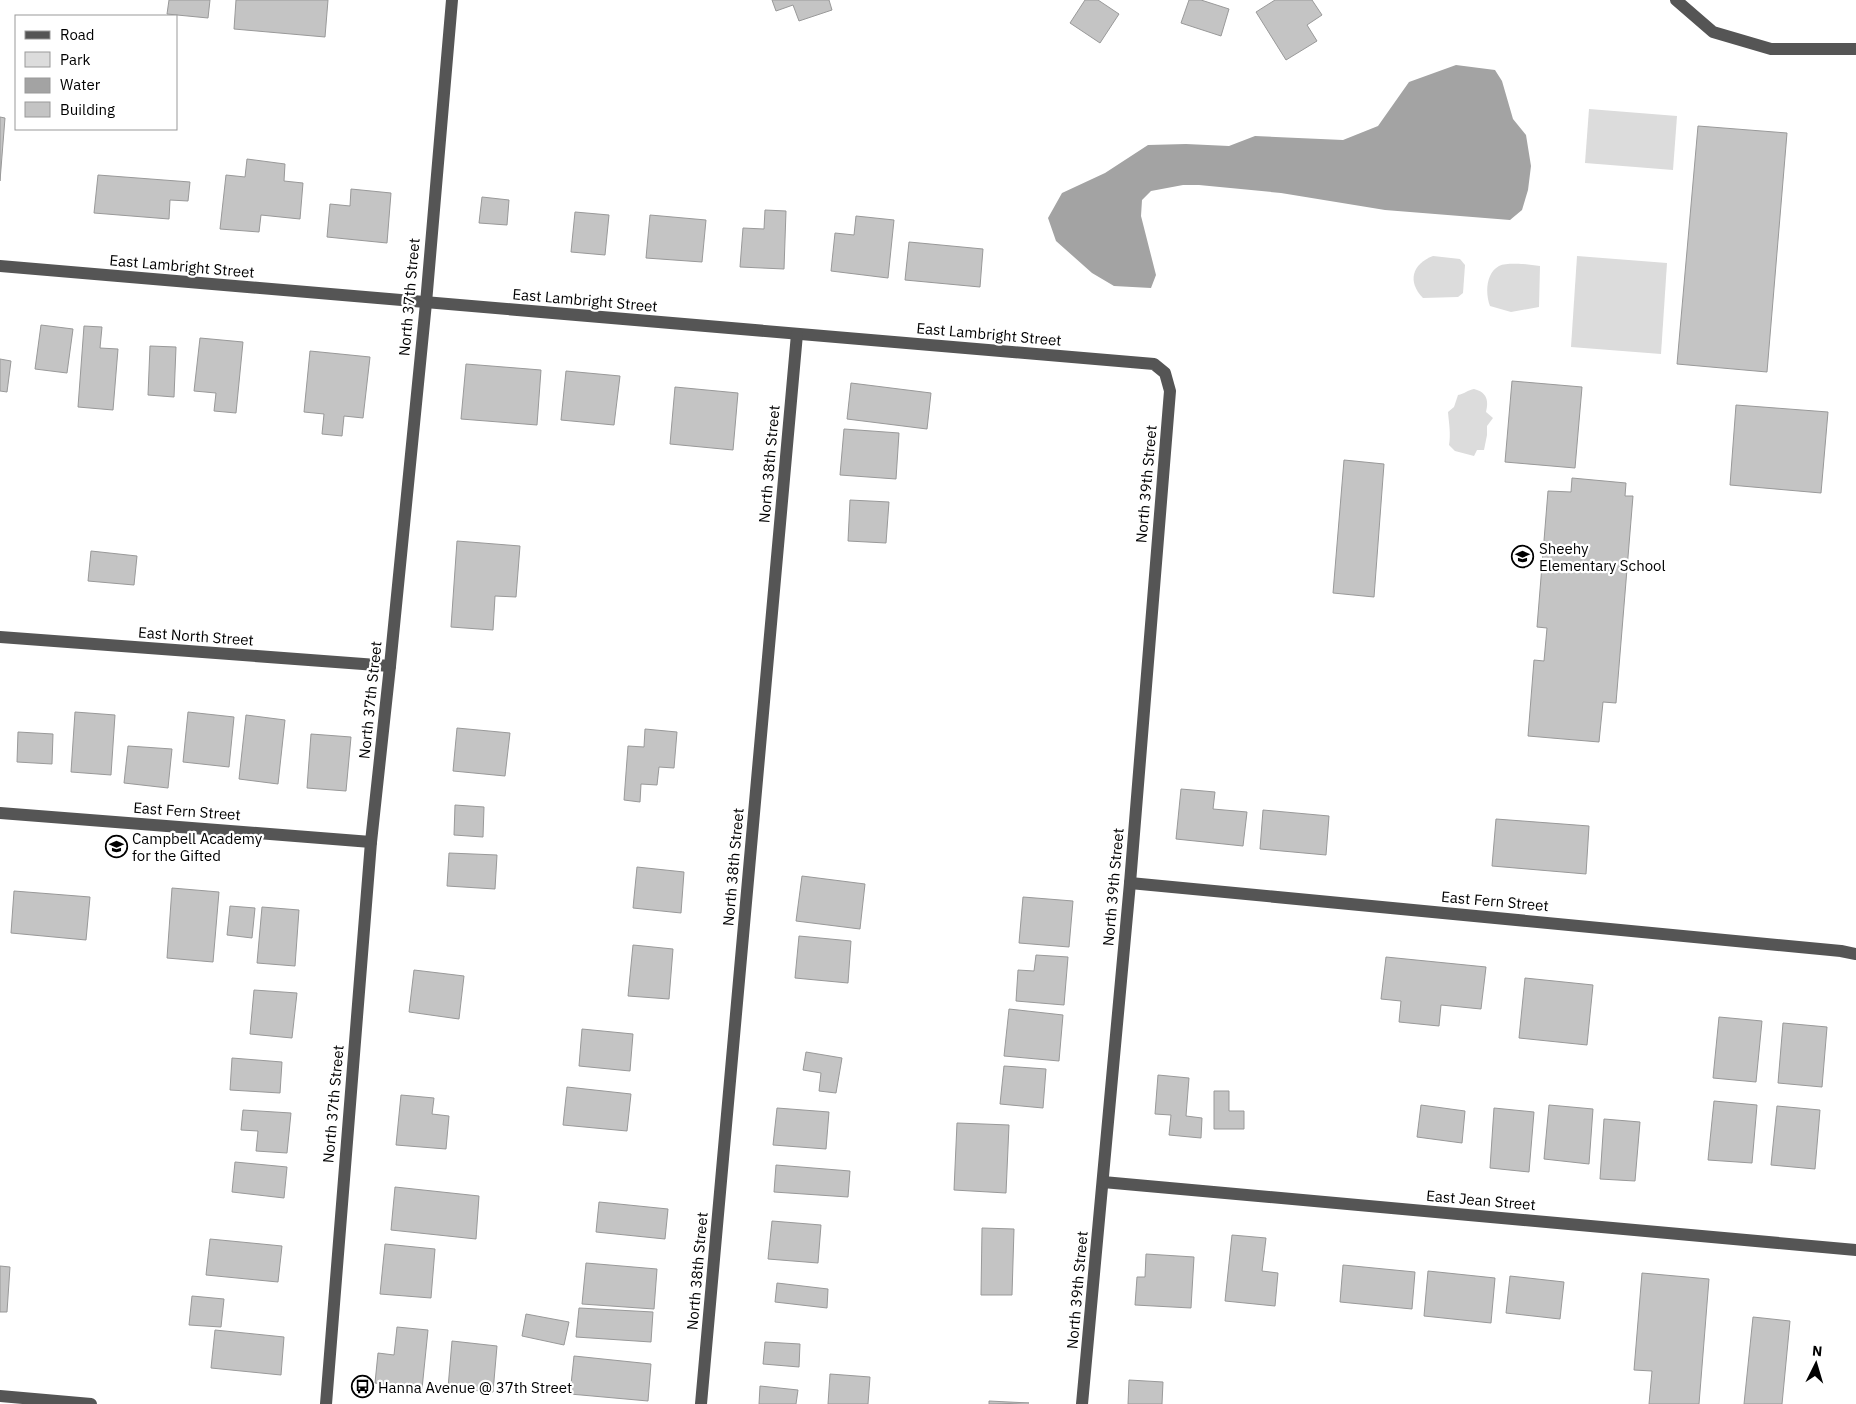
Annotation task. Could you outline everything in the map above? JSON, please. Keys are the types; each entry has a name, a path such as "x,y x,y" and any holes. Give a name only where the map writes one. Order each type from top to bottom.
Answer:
{"street":[{"name":"North 37th Street","path":"326,1404 371,842 426,303 452,0"},
{"path":"1676,0 1713,32 1771,49 1856,49"},
{"name":"East Lambright Street","path":"0,266 1154,364 1165,373"},
{"name":"North 38th Street","path":"701,1404 797,334"},
{"name":"North 39th Street","path":"1082,1404 1130,883 1170,391 1165,373"},
{"name":"East North Street","path":"0,637 390,666"},
{"name":"East Fern Street","path":"0,813 371,842"},
{"name":"East Fern Street","path":"1130,883 1832,950 1856,954"},
{"name":"East Jean Street","path":"1103,1182 1856,1250"},
{"path":"0,1396 91,1404"}],"green space":[{"path":"1589,109 1677,116 1673,170 1585,163"},
{"path":"1433,256 1460,259 1465,265 1463,293 1458,297 1423,298 1418,292 1414,280 1416,269 1426,259"},
{"path":"1577,256 1667,263 1661,354 1571,347"},
{"path":"1504,264 1540,266 1539,307 1511,312 1490,306 1487,289 1491,273"},
{"path":"1474,389 1482,392 1486,398 1486,412 1493,418 1487,426 1484,450 1477,450 1474,456 1455,451 1449,445 1448,412 1454,407 1458,395"}],"water":[{"path":"1456,65 1495,70 1502,81 1513,119 1526,135 1531,166 1528,190 1522,210 1510,220 1385,210 1281,193 1199,185 1183,185 1151,191 1142,200 1141,216 1156,275 1151,288 1114,286 1092,273 1056,241 1048,218 1062,193 1105,173 1148,145 1229,146 1255,136 1343,140 1378,126 1409,82"}],"building":[{"path":"169,0 210,0 208,18 167,14"},
{"path":"236,0 328,0 325,37 234,29"},
{"path":"772,0 829,0 832,10 799,21 793,5 776,11"},
{"path":"1085,0 1098,0 1119,14 1100,43 1070,23"},
{"path":"1189,0 1201,0 1229,9 1221,36 1181,23"},
{"path":"1275,0 1312,0 1322,15 1307,25 1317,41 1286,60 1256,12"},
{"path":"0,117 5,118 0,181"},
{"path":"1698,126 1787,133 1767,372 1677,364"},
{"path":"247,159 285,164 284,181 303,183 300,219 261,215 259,232 220,229 226,175 245,177"},
{"path":"98,175 190,182 188,201 170,200 169,219 94,213"},
{"path":"351,189 391,193 387,243 327,237 330,204 350,206"},
{"path":"482,197 509,200 507,225 479,223"},
{"path":"765,210 786,211 784,269 740,267 743,228 764,229"},
{"path":"575,212 609,215 605,255 571,252"},
{"path":"650,215 706,220 702,262 646,258"},
{"path":"856,216 894,220 888,278 831,271 835,233 854,235"},
{"path":"909,242 983,249 980,287 905,280"},
{"path":"41,325 73,329 67,373 35,369"},
{"path":"84,326 102,327 100,348 118,349 113,410 78,407"},
{"path":"200,338 243,342 236,413 214,411 216,393 194,391"},
{"path":"150,346 176,347 174,397 148,395"},
{"path":"310,351 370,357 363,418 344,416 342,436 322,434 324,414 304,412"},
{"path":"0,359 11,361 7,392 0,391"},
{"path":"466,364 541,370 537,425 461,419"},
{"path":"566,371 620,376 614,425 561,420"},
{"path":"1512,381 1582,387 1575,468 1505,462"},
{"path":"851,383 931,393 927,429 847,419"},
{"path":"675,387 738,393 733,450 670,444"},
{"path":"1736,405 1828,412 1821,493 1730,485"},
{"path":"844,429 899,433 896,479 840,475"},
{"path":"1344,460 1384,464 1374,597 1333,593"},
{"path":"1572,478 1626,483 1625,496 1633,496 1616,703 1603,702 1599,742 1528,736 1534,660 1544,661 1547,628 1537,627 1548,491 1571,492"},
{"path":"850,500 889,502 886,543 848,541"},
{"path":"457,541 520,546 516,597 495,596 493,630 451,627"},
{"path":"91,551 137,556 134,585 88,581"},
{"path":"75,712 115,715 111,775 71,772"},
{"path":"188,712 234,717 229,767 183,762"},
{"path":"246,715 285,720 278,784 239,779"},
{"path":"457,728 510,733 505,776 453,771"},
{"path":"645,729 677,732 674,768 659,767 657,785 641,784 640,802 624,800 628,746 644,747"},
{"path":"18,732 53,734 52,764 17,762"},
{"path":"311,734 351,737 346,791 307,788"},
{"path":"128,746 172,749 168,788 124,783"},
{"path":"1181,789 1215,792 1213,809 1247,812 1243,846 1176,839"},
{"path":"455,805 484,807 483,837 454,835"},
{"path":"1263,810 1329,816 1326,855 1260,849"},
{"path":"1496,819 1589,826 1586,874 1492,866"},
{"path":"449,853 497,855 495,889 447,886"},
{"path":"637,867 684,872 681,913 633,908"},
{"path":"802,876 865,884 860,929 796,921"},
{"path":"172,888 219,892 213,962 167,958"},
{"path":"14,891 90,897 86,940 11,933"},
{"path":"1023,897 1073,901 1069,947 1019,943"},
{"path":"230,906 255,908 252,938 227,935"},
{"path":"262,907 299,910 295,966 257,963"},
{"path":"799,936 851,941 848,983 795,978"},
{"path":"633,945 673,949 669,999 628,996"},
{"path":"1036,955 1068,957 1064,1005 1016,1001 1018,970 1034,971"},
{"path":"1386,957 1486,967 1481,1009 1441,1005 1439,1026 1399,1022 1401,1001 1381,999"},
{"path":"414,970 464,976 459,1019 409,1012"},
{"path":"1525,978 1593,985 1587,1045 1519,1038"},
{"path":"254,990 297,993 292,1038 250,1034"},
{"path":"1009,1009 1063,1015 1059,1061 1004,1056"},
{"path":"1719,1017 1762,1021 1756,1082 1713,1078"},
{"path":"1783,1023 1827,1027 1822,1087 1778,1083"},
{"path":"582,1029 633,1034 630,1071 579,1066"},
{"path":"806,1052 842,1058 836,1093 819,1091 821,1073 803,1070"},
{"path":"232,1058 282,1062 280,1093 230,1090"},
{"path":"1004,1066 1046,1069 1043,1108 1000,1104"},
{"path":"1158,1075 1189,1078 1186,1116 1202,1118 1201,1138 1169,1135 1171,1115 1155,1114"},
{"path":"567,1087 631,1094 627,1131 563,1125"},
{"path":"1214,1091 1229,1091 1229,1111 1244,1111 1244,1129 1214,1129"},
{"path":"401,1095 434,1098 432,1114 449,1116 446,1149 396,1145"},
{"path":"1714,1101 1757,1105 1752,1163 1708,1160"},
{"path":"1421,1105 1465,1111 1462,1143 1417,1137"},
{"path":"1549,1105 1593,1109 1589,1164 1544,1159"},
{"path":"1777,1106 1820,1110 1815,1169 1771,1165"},
{"path":"777,1108 829,1112 826,1149 773,1145"},
{"path":"1494,1108 1534,1112 1529,1172 1490,1168"},
{"path":"243,1110 291,1113 287,1153 256,1151 258,1131 241,1130"},
{"path":"1604,1119 1640,1122 1635,1181 1600,1179"},
{"path":"957,1123 1009,1125 1006,1193 954,1190"},
{"path":"235,1162 287,1167 284,1198 232,1192"},
{"path":"776,1165 850,1171 848,1197 774,1192"},
{"path":"395,1187 479,1196 476,1239 391,1230"},
{"path":"599,1202 668,1209 665,1239 596,1232"},
{"path":"772,1221 821,1225 818,1263 768,1259"},
{"path":"982,1228 1014,1229 1012,1295 981,1295"},
{"path":"1232,1235 1266,1238 1262,1271 1278,1273 1275,1306 1225,1301"},
{"path":"210,1239 282,1246 278,1282 206,1275"},
{"path":"385,1244 435,1249 431,1298 380,1294"},
{"path":"1146,1254 1194,1257 1191,1308 1135,1305 1137,1277 1145,1277"},
{"path":"586,1263 657,1269 654,1309 582,1304"},
{"path":"1343,1265 1415,1272 1412,1309 1340,1302"},
{"path":"0,1266 10,1267 7,1312 0,1312"},
{"path":"1428,1271 1495,1278 1491,1323 1424,1316"},
{"path":"1642,1273 1709,1279 1699,1404 1649,1404 1652,1371 1634,1370"},
{"path":"1510,1276 1564,1282 1560,1319 1506,1313"},
{"path":"777,1283 828,1289 827,1308 775,1302"},
{"path":"192,1296 224,1299 221,1327 189,1325"},
{"path":"579,1308 653,1312 651,1342 576,1337"},
{"path":"526,1314 569,1322 564,1345 522,1336"},
{"path":"1753,1317 1790,1321 1782,1404 1744,1404"},
{"path":"397,1327 428,1330 422,1389 375,1383 378,1353 394,1355"},
{"path":"215,1330 284,1337 281,1375 211,1368"},
{"path":"452,1341 497,1346 493,1392 448,1388"},
{"path":"765,1342 800,1344 799,1367 763,1364"},
{"path":"574,1356 651,1364 648,1401 570,1394"},
{"path":"830,1374 870,1377 868,1404 828,1404"},
{"path":"1129,1380 1163,1382 1162,1404 1128,1404"},
{"path":"760,1386 798,1390 796,1404 759,1404"},
{"path":"989,1401 1029,1403 989,1404"}],"place":[{"name":"Sheehy Elementary School","path":"1523,557"},
{"name":"Campbell Academy for the Gifted","path":"116,847"},
{"name":"Hanna Avenue @ 37th Street","path":"362,1387"}]}
